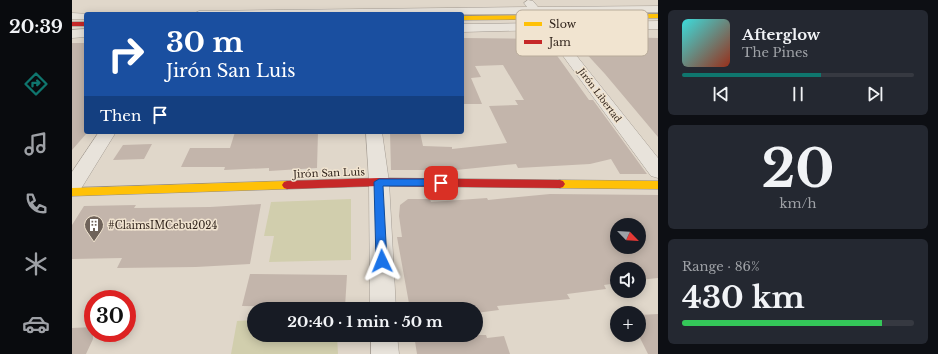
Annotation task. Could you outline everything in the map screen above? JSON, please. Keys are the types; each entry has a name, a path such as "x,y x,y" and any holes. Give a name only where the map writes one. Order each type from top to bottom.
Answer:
{"main road":[{"path":"464,18 516,15"},
{"path":"648,16 658,16"},
{"path":"72,24 84,24"},
{"name":"Jirón San Luis","path":"72,192 379,182 658,185"}],"street":[{"path":"196,11 369,12 368,0"},
{"path":"618,10 658,8"},
{"path":"464,13 516,14"},
{"path":"72,16 84,16"},
{"path":"464,28 516,18"},
{"path":"648,24 658,25"},
{"path":"72,34 84,34"},
{"name":"Jirón Libertad","path":"570,56 658,171"},
{"path":"72,187 107,134"},
{"path":"374,134 379,182 383,302"},
{"path":"384,342 385,354"}],"shaded area":[{"path":"351,199 351,260 269,262 274,236 264,236 271,202"},
{"path":"247,320 247,342 337,342 338,354 231,354 237,321"}],"building":[{"path":"464,38 516,39 516,56 557,56 589,100 593,100 647,174 620,174 611,159 590,164 518,168 516,164 456,170 391,170 390,134 420,134 423,146 452,147 452,149 507,143 489,106 518,105 515,100 524,100 503,65 475,66 481,77 471,78 482,104 464,104"},
{"path":"648,38 658,38 658,137 588,56 648,56"},
{"path":"72,43 84,43 84,134 86,134 72,150"},
{"path":"234,134 318,134 317,168 269,171 269,168 224,170 225,167 181,167 190,148 230,148"},
{"path":"152,144 144,159 113,160 123,145"},
{"path":"550,194 658,195 658,278 646,279 646,262 610,262 610,284 604,285 606,289 567,294 570,299 497,306 499,310 483,312 483,302 409,302 397,237 402,237 399,216 400,205 408,199 430,199 431,202 487,198 488,200"},
{"path":"261,204 250,264 196,267 117,268 122,258 72,259 72,225 84,206 136,205 134,208 210,207"},
{"path":"250,274 347,275 345,302 247,302 247,306 242,306"},
{"path":"658,314 658,354 648,354 642,342 646,342 646,315"},
{"path":"84,327 84,342 92,342 86,354 72,354 72,328"},
{"path":"483,335 486,335 487,338 504,336 510,354 417,354 415,342 483,342"}],"traffic: slow":[{"path":"648,16 658,16"},
{"path":"464,18 516,17"},
{"path":"560,184 658,185"},
{"path":"72,192 287,185"}],"traffic: jam":[{"path":"72,24 84,24"},
{"path":"287,185 379,182 560,184"}],"place":[{"name":"#ClaimsIMCebu2024","path":"94,242"}],"route":[{"path":"382,261 379,182 441,183"}]}
